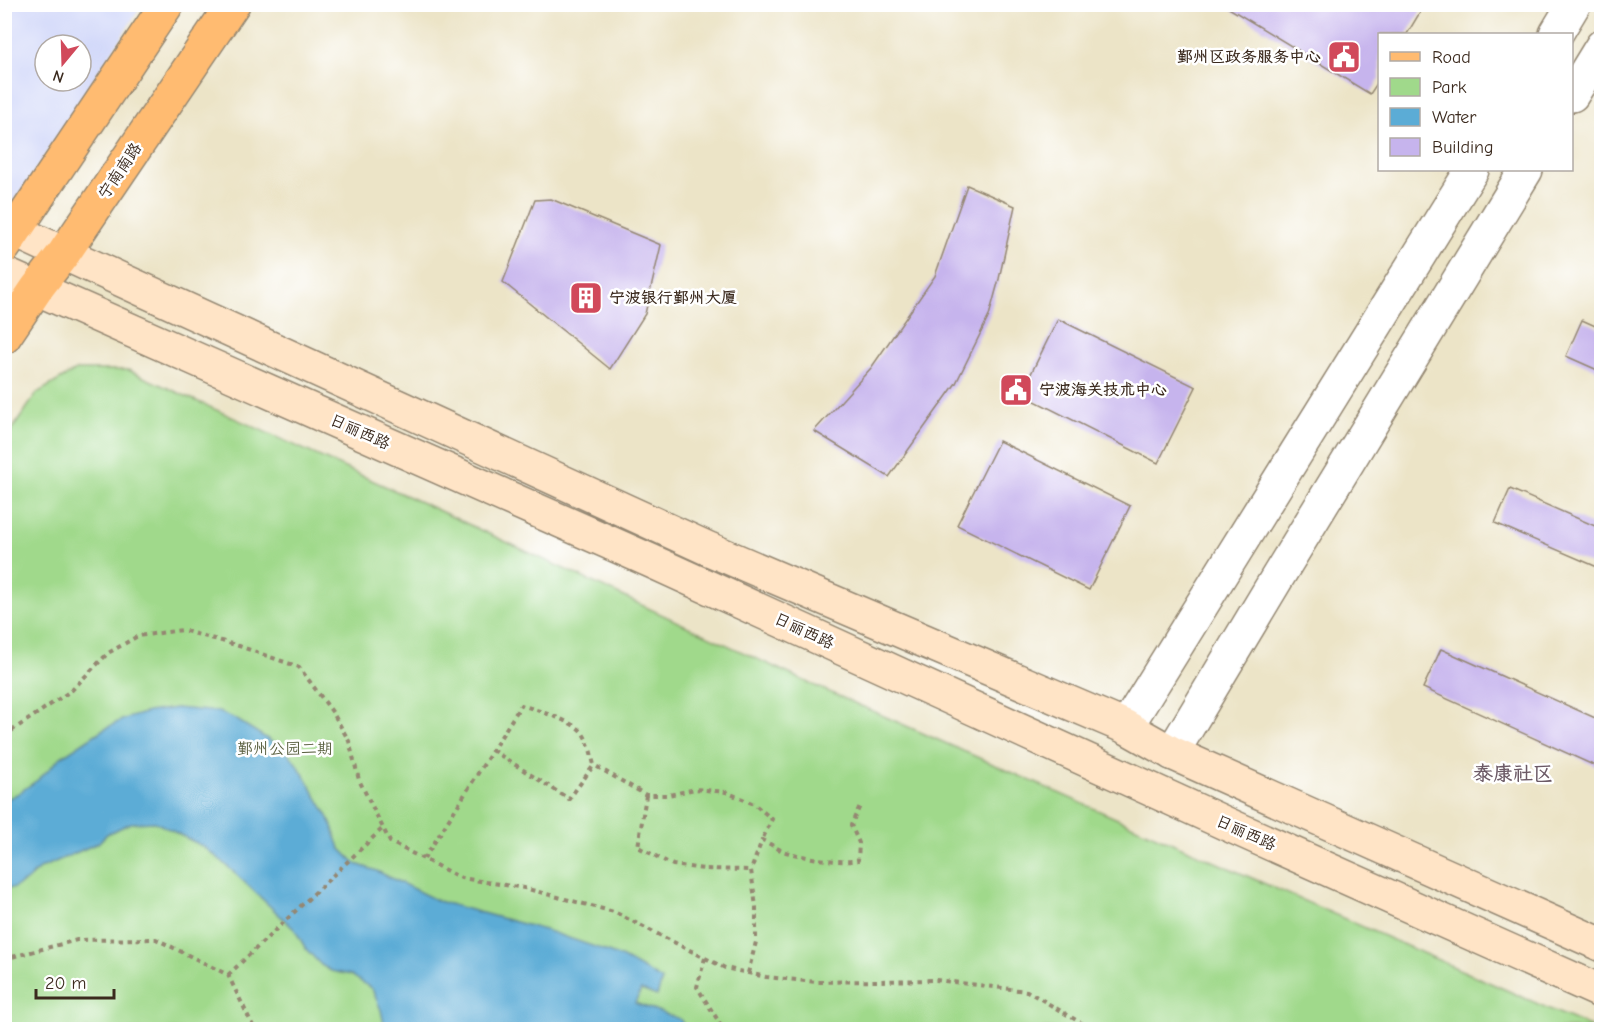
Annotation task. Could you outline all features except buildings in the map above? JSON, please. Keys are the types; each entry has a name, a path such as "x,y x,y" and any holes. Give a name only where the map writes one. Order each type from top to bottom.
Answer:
{"main road":[{"path":"167,4 8,235 64,253 709,549 1126,727 1172,753 1602,945"},
{"name":"宁南南路","path":"4,337 64,253 233,4"},
{"name":"日丽西路","path":"4,274 640,556 1602,993"}],"street":[{"path":"1557,33 1574,4"},
{"path":"1573,93 1602,46"},
{"path":"1126,727 1471,171"},
{"path":"1172,753 1525,171"}],"path":[{"path":"4,736 72,690 108,653 118,647 138,636 182,630 239,646 299,667 333,713 349,741 359,780 390,842 461,878 524,888 614,912 725,968 766,977 816,981 936,980 1027,991 1093,1029"},
{"path":"423,859 492,750 521,705 544,712 580,729 590,745 594,765 569,799 492,750"},
{"path":"594,765 646,795 669,795 696,789 726,792 754,804 772,819 751,870 756,906 756,942 748,973"},
{"path":"646,795 638,847 673,865 704,870 751,870"},
{"path":"762,840 783,851 816,858 847,862 858,860 859,843 851,825 860,806"},
{"path":"228,975 383,828"},
{"path":"4,959 77,940 156,939 228,975 255,1029"},
{"path":"705,958 697,987 724,1029"}],"shaded area":[{"path":"5,5 142,5 93,81 93,33 33,33 33,93 85,93 13,205 5,201"}],"green space":[{"name":"鄞州公园二期","path":"76,370 128,370 429,506 811,684 1595,1029 5,1030 5,440 37,393"}],"water":[{"path":"176,708 219,712 237,720 291,756 329,818 340,848 356,864 377,871 438,901 545,930 623,958 662,980 657,996 641,990 635,1003 680,1019 686,1029 385,1029 381,1010 372,989 351,975 331,971 321,965 306,949 295,930 223,862 202,846 155,822 131,823 107,834 98,843 39,869 14,888 5,888 5,800 39,779 61,757 102,730 124,719 148,712"}],"place":[{"name":"鄞州区政务服务中心","path":"1344,57"},
{"name":"宁波银行鄞州大厦","path":"586,298"},
{"name":"宁波海关技术中心","path":"1016,390"}],"district":[{"name":"泰康社区","path":"1513,773"}]}
